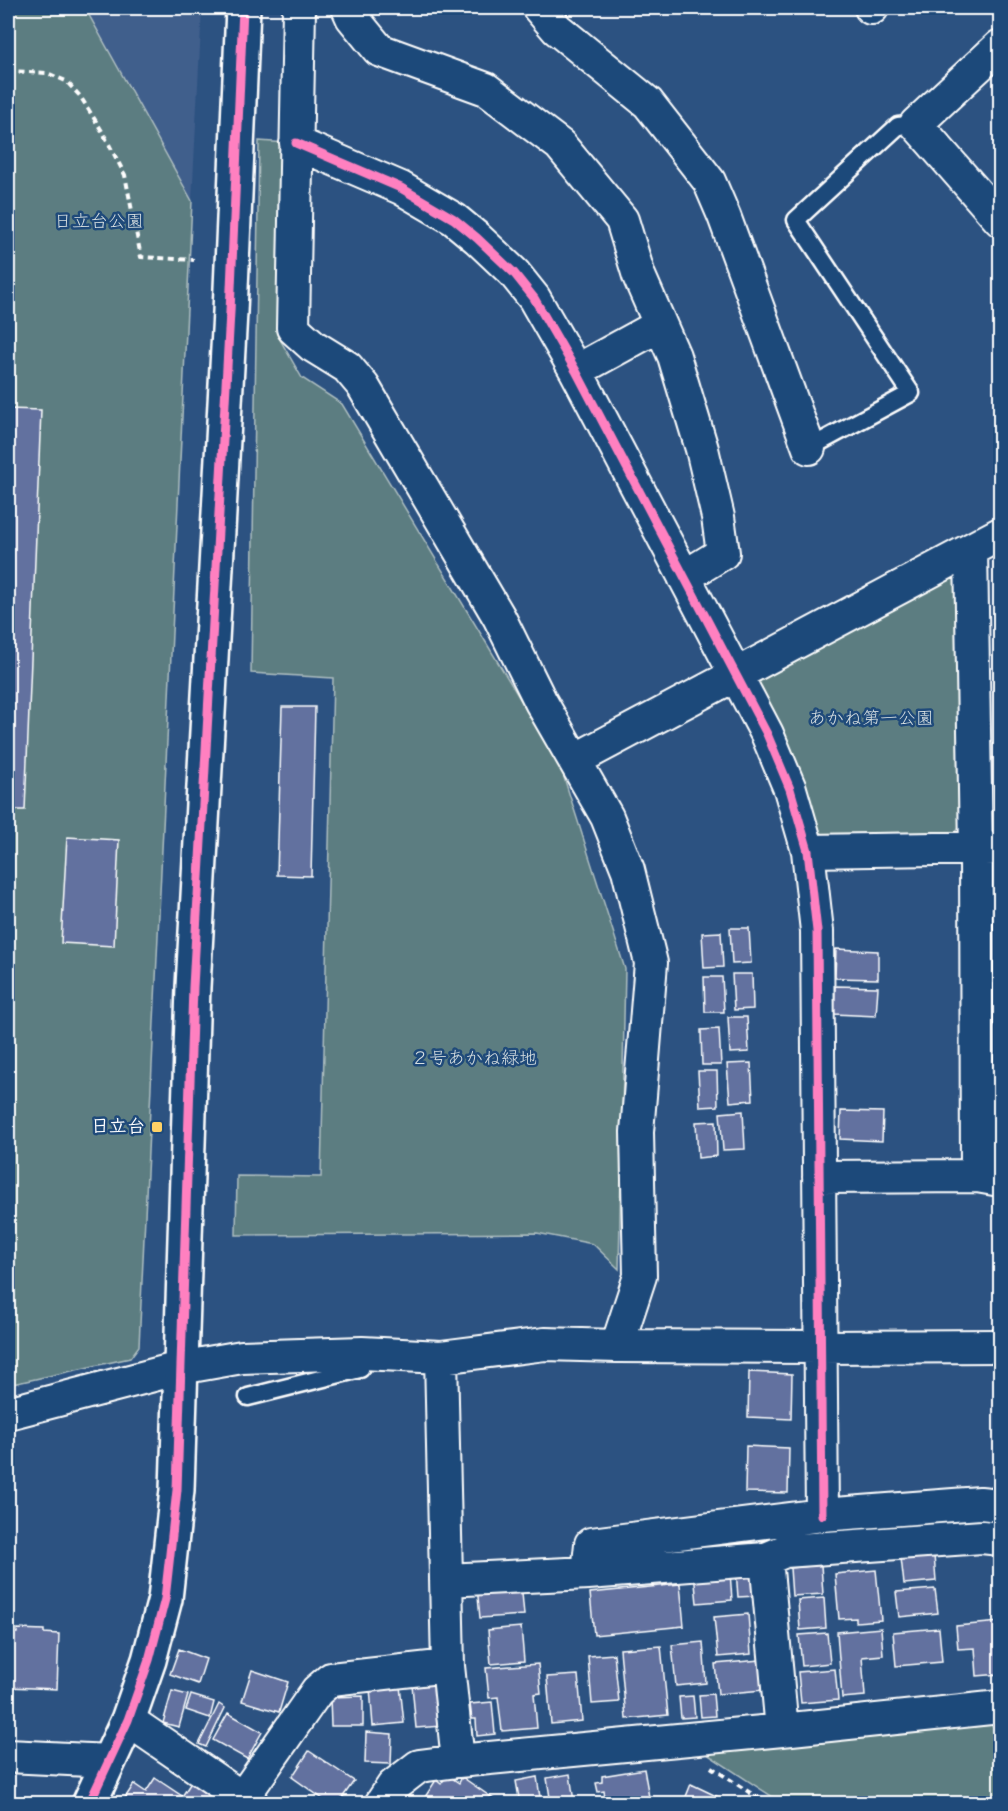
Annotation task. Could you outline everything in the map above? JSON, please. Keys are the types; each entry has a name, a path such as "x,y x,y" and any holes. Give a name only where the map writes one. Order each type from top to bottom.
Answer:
{"street":[{"path":"89,1803 128,1720 149,1660 165,1599 177,1490 193,987 229,336 243,8"},
{"path":"299,8 293,328 313,346 347,367 363,386 499,617 541,702 607,818 628,870 651,963 637,1132 640,1276 617,1346"},
{"path":"348,8 352,17 379,50 486,89 560,145 622,220 639,276 674,356 702,449 718,517 723,553 684,577"},
{"path":"540,8 557,29 648,103 709,181 809,448"},
{"path":"1000,46 916,124 1000,220"},
{"path":"296,143 401,188 454,219 514,273 534,298 576,371 736,674 767,734 790,789 808,850 817,931 822,1515"},
{"path":"576,371 660,326"},
{"path":"575,760 1000,534"},
{"path":"819,1177 989,1178 988,848 970,550"},
{"path":"808,850 988,848"},
{"path":"8,1413 180,1368 242,1357 362,1353 441,1358 545,1344 1000,1346"},
{"path":"441,1358 448,1666 458,1761"},
{"path":"588,1573 591,1544 822,1515 980,1503 1000,1505"},
{"path":"446,1580 588,1573 766,1559 785,1551 837,1546 982,1537 1000,1539"},
{"path":"766,1559 782,1731"},
{"path":"128,1720 247,1800 317,1691 332,1679 448,1666"},
{"path":"381,1803 393,1786 419,1766 782,1731 1000,1707"},
{"path":"8,1756 109,1761"}],"lane":[{"path":"809,448 911,393 796,220 898,126 916,124"},
{"path":"248,1397 360,1369 362,1353"}],"path":[{"path":"8,71 47,74 66,81 80,96 125,175 141,257 194,260"},
{"path":"675,1740 767,1803"}],"shaded area":[{"path":"85,8 202,8 192,201"}],"green space":[{"name":"日立台公園","path":"8,8 85,8 192,201 139,1346 130,1358 8,1385"},
{"name":"２号あかね緑地","path":"259,141 287,143 278,336 302,378 342,404 560,765 625,969 619,1269 593,1244 537,1233 236,1235 237,1176 321,1177 333,678 251,673"},
{"name":"あかね第一公園","path":"948,575 959,582 961,825 952,835 824,835 815,827 759,686 761,675"},
{"path":"1000,1722 1000,1803 782,1803 704,1752"}],"building":[{"path":"8,409 41,410 25,810 8,810"},
{"path":"282,707 315,707 311,876 277,875"},
{"path":"986,758 1000,758 1000,819 986,819"},
{"path":"67,837 119,840 114,946 61,943"},
{"path":"730,928 749,928 751,963 732,964"},
{"path":"721,932 723,967 704,968 702,933"},
{"path":"836,949 878,951 878,979 835,978"},
{"path":"732,974 752,974 753,1009 734,1010"},
{"path":"704,977 722,977 724,1012 705,1012"},
{"path":"835,986 878,987 876,1016 834,1014"},
{"path":"728,1017 747,1017 749,1052 730,1053"},
{"path":"719,1029 721,1065 702,1065 701,1030"},
{"path":"751,1063 753,1100 730,1102 727,1064"},
{"path":"698,1071 717,1071 718,1106 700,1107"},
{"path":"743,1111 745,1149 723,1150 720,1113"},
{"path":"841,1111 883,1112 882,1141 840,1139"},
{"path":"716,1121 717,1156 698,1158 696,1122"},
{"path":"749,1372 792,1374 791,1419 748,1417"},
{"path":"746,1446 789,1448 788,1493 745,1492"},
{"path":"934,1555 936,1581 904,1584 901,1558"},
{"path":"821,1565 823,1594 792,1596 790,1568"},
{"path":"753,1568 756,1596 738,1597 736,1570"},
{"path":"876,1570 881,1620 856,1622 856,1618 839,1619 835,1574"},
{"path":"730,1572 732,1600 697,1603 694,1574"},
{"path":"521,1582 524,1615 480,1618 477,1586"},
{"path":"680,1584 684,1626 594,1635 590,1593"},
{"path":"935,1589 938,1613 899,1617 896,1592"},
{"path":"824,1598 826,1628 800,1630 798,1600"},
{"path":"748,1614 751,1654 718,1657 714,1617"},
{"path":"1000,1622 1000,1674 977,1676 975,1648 958,1649 956,1626"},
{"path":"521,1627 524,1661 491,1664 488,1630"},
{"path":"881,1628 883,1655 862,1657 865,1696 842,1698 837,1632"},
{"path":"939,1628 942,1662 896,1666 893,1632"},
{"path":"17,1629 44,1630 44,1633 59,1634 57,1689 8,1687 8,1633 17,1633"},
{"path":"827,1633 830,1663 802,1666 799,1635"},
{"path":"703,1642 706,1683 676,1686 672,1645"},
{"path":"661,1646 668,1715 626,1719 620,1649"},
{"path":"179,1649 206,1659 198,1684 170,1674"},
{"path":"614,1654 619,1702 592,1704 588,1656"},
{"path":"760,1660 763,1690 718,1694 715,1664"},
{"path":"538,1664 541,1693 534,1694 537,1728 502,1731 498,1697 489,1698 486,1668"},
{"path":"835,1669 838,1700 801,1703 798,1672"},
{"path":"252,1670 288,1682 279,1712 242,1701"},
{"path":"578,1675 582,1721 551,1724 547,1677"},
{"path":"438,1682 442,1726 416,1728 412,1685"},
{"path":"400,1686 404,1723 373,1726 370,1688"},
{"path":"172,1691 188,1695 179,1727 163,1723"},
{"path":"713,1694 715,1716 701,1717 699,1695"},
{"path":"191,1695 214,1702 210,1718 186,1710"},
{"path":"363,1696 363,1726 331,1726 330,1697"},
{"path":"693,1696 695,1717 681,1718 679,1697"},
{"path":"492,1702 495,1734 477,1736 476,1719 472,1719 470,1704"},
{"path":"219,1704 225,1708 206,1747 199,1744"},
{"path":"228,1713 262,1732 247,1759 213,1740"},
{"path":"366,1732 392,1734 391,1764 365,1763"},
{"path":"309,1751 354,1781 338,1804 330,1804 292,1777"},
{"path":"644,1769 649,1797 606,1804 604,1791 598,1792 596,1783 602,1782 602,1776"},
{"path":"570,1774 574,1802 551,1804 547,1778"},
{"path":"447,1775 459,1783 462,1777 501,1804 435,1804 425,1797 436,1780 441,1784"},
{"path":"537,1777 541,1804 520,1804 516,1781"},
{"path":"155,1778 182,1796 177,1804 121,1804 134,1784 146,1792"},
{"path":"194,1778 223,1804 177,1804"},
{"path":"691,1784 733,1804 683,1804"}],"cycle path":[{"path":"89,1804 128,1720 149,1660 165,1599 177,1490 193,987 230,312 243,8"},
{"path":"296,143 401,188 454,219 514,273 534,298 576,371 767,734 790,789 808,851 817,931 822,1515"}],"place":[{"name":"日立台","path":"157,1127"}]}
